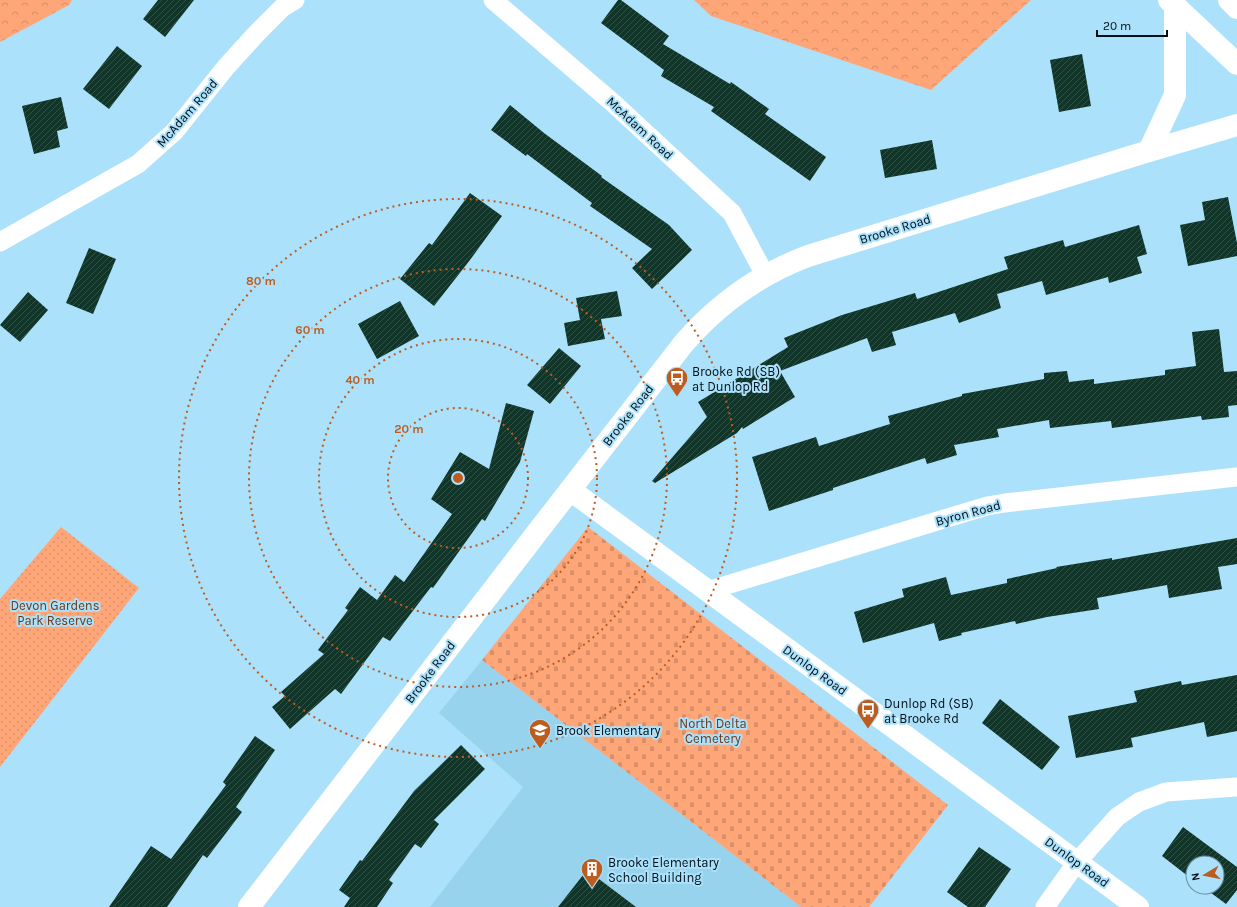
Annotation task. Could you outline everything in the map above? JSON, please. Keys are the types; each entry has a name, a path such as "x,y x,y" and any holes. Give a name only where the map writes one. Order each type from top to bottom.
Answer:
{"street":[{"name":"McAdam Road","path":"0,242 138,164 174,132 226,67 257,33 282,8 294,0"},
{"name":"McAdam Road","path":"493,0 612,102 732,213 765,275"},
{"path":"1228,0 1237,8"},
{"path":"1172,3 1237,64"},
{"path":"1149,151 1175,95 1172,3"},
{"name":"Brooke Road","path":"249,907 684,343 698,327 724,304 765,275 788,263 808,256 1237,125"},
{"name":"Byron Road","path":"707,591 987,506 1237,477"},
{"name":"Dunlop Road","path":"570,490 1138,907"},
{"path":"1045,907 1077,862 1117,817 1139,802 1166,792 1237,787"}],"shaded area":[{"name":"Brook Elementary","path":"482,660 801,907 430,907 523,787 439,713"}],"green space":[{"path":"0,0 72,0 69,5 0,42"},
{"path":"694,0 1031,0 931,90 711,16"},
{"name":"Devon Gardens Park Reserve","path":"61,527 139,588 0,767 0,599"},
{"name":"North Delta Cemetery","path":"588,527 948,805 869,907 801,907 482,660"}],"building":[{"path":"158,0 194,0 165,37 143,19"},
{"path":"618,0 621,0 669,36 663,44 730,84 731,82 769,109 765,114 826,157 810,181 711,111 714,107 661,76 664,70 601,23"},
{"path":"117,46 142,66 109,109 83,89"},
{"path":"1082,54 1091,106 1059,112 1050,60"},
{"path":"61,97 68,128 57,131 60,147 34,154 22,106"},
{"path":"510,105 544,133 602,176 601,177 669,225 692,250 652,289 632,268 652,249 590,206 592,203 527,154 526,156 491,130"},
{"path":"932,140 937,169 885,178 880,150"},
{"path":"470,193 502,216 434,306 400,279 429,243 432,245"},
{"path":"1228,197 1237,243 1237,256 1188,266 1180,225 1205,220 1202,202"},
{"path":"1139,225 1147,254 1137,257 1142,273 1109,283 1108,277 1046,295 1042,281 997,294 1001,308 959,323 955,313 892,332 896,345 872,352 867,338 780,371 795,397 743,429 742,427 737,433 655,483 652,481 707,417 698,402 788,347 784,338 842,315 915,293 917,299 1008,269 1004,257 1063,240 1065,247"},
{"path":"89,248 116,259 93,314 66,303"},
{"path":"617,291 622,316 601,319 605,339 568,346 564,323 580,320 576,298"},
{"path":"28,292 48,310 20,342 0,325"},
{"path":"400,301 419,336 377,359 358,324"},
{"path":"1219,329 1224,372 1237,371 1237,405 1228,406 1229,417 1202,420 1201,416 1112,428 1111,421 1050,428 1049,420 997,429 999,437 954,445 957,455 927,464 925,458 769,511 752,457 816,437 819,446 890,424 888,416 962,396 962,394 1044,379 1044,373 1067,371 1069,382 1094,379 1094,384 1165,375 1165,370 1196,366 1192,332"},
{"path":"559,348 581,366 550,404 527,385"},
{"path":"506,403 534,411 520,462 485,521 482,519 433,588 431,587 390,641 383,637 341,694 335,689 290,729 272,707 285,696 281,692 324,654 318,650 348,610 345,608 360,587 377,600 395,575 404,582 452,514 431,499 460,452 489,469"},
{"path":"1237,538 1237,564 1218,567 1222,589 1169,598 1167,585 1097,598 1099,609 1047,617 1016,624 1015,621 961,633 962,635 939,641 934,623 863,643 854,612 904,597 902,589 946,577 951,595 1007,583 1007,579 1057,568 1056,567 1112,558 1112,560"},
{"path":"1237,675 1237,731 1207,737 1204,722 1131,738 1133,747 1076,758 1068,716 1137,702 1134,691 1181,681 1182,685"},
{"path":"1000,699 1060,747 1042,770 982,723"},
{"path":"255,736 275,750 236,807 242,812 207,858 203,855 167,907 109,907 151,846 171,859 226,785 223,782"},
{"path":"461,745 485,769 434,820 439,824 421,848 415,844 389,880 393,883 377,907 344,907 350,898 339,890 360,860 362,861 414,791"},
{"path":"1183,827 1221,855 1185,855 1185,874 1162,856"},
{"path":"979,847 1011,869 985,907 968,907 947,892"},
{"path":"1225,858 1237,867 1237,890 1226,904 1214,895 1225,895"},
{"name":"Brooke Elementary School Building","path":"587,870 636,907 558,907"}],"place":[{"name":"Brooke Rd (SB) at Dunlop Rd","path":"677,398"},
{"name":"Dunlop Rd (SB) at Brooke Rd","path":"868,730"},
{"name":"Brook Elementary","path":"540,750"},
{"name":"Brooke Elementary School Building","path":"592,888"}]}
